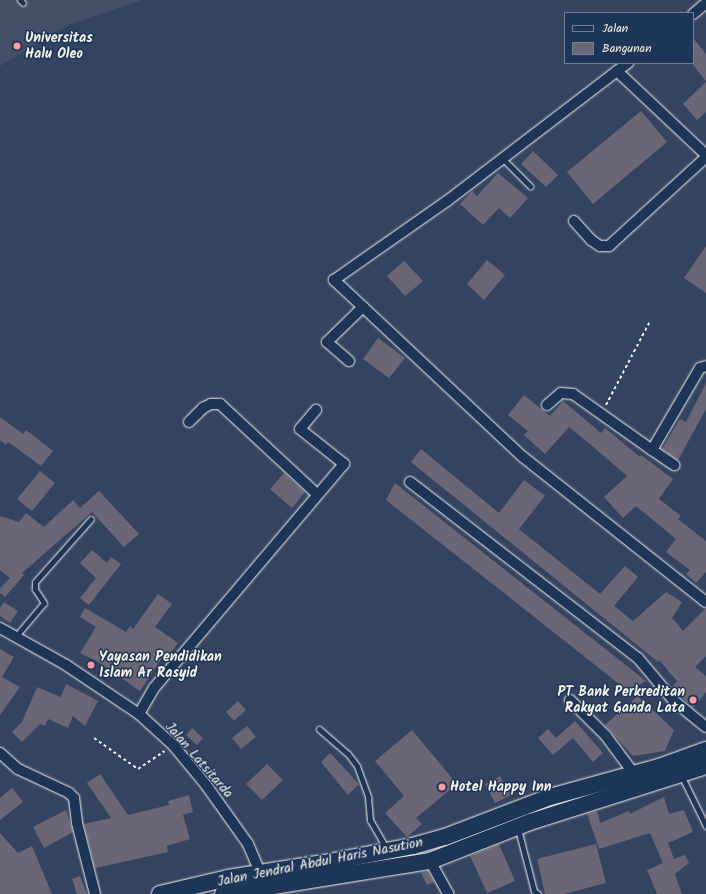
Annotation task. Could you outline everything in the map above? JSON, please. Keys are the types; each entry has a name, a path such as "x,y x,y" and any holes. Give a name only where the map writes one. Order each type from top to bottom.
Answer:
{"highway":[{"name":"Jalan Jendral Abdul Haris Nasution","path":"234,893 263,879 389,852 445,837 520,807 634,774 706,750"},
{"name":"Jalan Jendral Abdul Haris Nasution","path":"160,894 263,879 430,861 518,826 706,766"}],"street":[{"path":"694,13 706,3"},
{"path":"627,64 502,157 446,201 334,280 523,457 706,602"},
{"path":"574,221 591,240 600,246 609,246 706,156 617,71"},
{"path":"349,361 327,342 363,307"},
{"path":"652,450 700,368 706,366"},
{"path":"547,405 555,396 566,392 605,415 674,465"},
{"path":"189,422 203,408 211,404 220,404 317,494"},
{"path":"139,714 154,688 312,504 317,494 344,464 300,429 316,410"},
{"path":"410,482 638,658 674,701 706,726"},
{"name":"Jalan Latsitarda","path":"0,628 66,665 139,714 172,745 206,785 248,844 263,879"},
{"path":"570,700 606,736 634,774"},
{"path":"0,754 18,769 70,793 74,798 77,823 95,894"},
{"path":"430,861 448,894"}],"lane":[{"path":"502,157 530,186"},
{"path":"16,636 44,603 35,590 35,582 91,519"},
{"path":"319,729 348,754 357,766 368,797 370,820 389,852"},
{"path":"680,775 706,826"},
{"path":"518,826 534,891 538,894"}],"path":[{"path":"605,415 604,409 649,323"},
{"path":"94,738 138,769 172,745"}],"shaded area":[{"name":"Universitas Halu Oleo","path":"0,0 142,0 68,25 0,66"}],"building":[{"path":"694,39 706,54 706,81 693,65"},
{"path":"706,82 706,112 697,120 683,104"},
{"path":"641,111 667,142 593,204 567,172"},
{"path":"533,151 558,175 546,187 521,164"},
{"path":"498,173 528,198 510,218 499,208 483,225 460,204 472,191 477,196"},
{"path":"706,246 706,293 684,278"},
{"path":"487,260 505,275 484,300 467,284"},
{"path":"404,261 423,281 405,296 387,276"},
{"path":"378,338 405,358 389,378 363,359"},
{"path":"706,383 706,409 678,460 662,449 680,419 686,422"},
{"path":"524,395 550,416 563,401 601,433 605,428 640,457 641,455 673,479 659,499 681,516 678,519 706,541 706,572 696,583 686,574 690,570 666,552 676,539 636,506 623,518 604,497 627,476 591,445 569,427 545,454 524,435 528,431 508,415"},
{"path":"0,417 23,434 26,430 53,451 41,466 8,442 6,445 0,440"},
{"path":"421,449 499,513 524,480 545,496 519,529 600,594 625,566 638,577 614,606 633,621 666,592 682,602 672,618 683,631 706,608 706,656 695,667 706,676 706,692 693,708 672,688 677,681 659,660 658,662 411,462"},
{"path":"40,471 55,483 32,511 17,499"},
{"path":"284,473 305,492 292,508 270,489"},
{"path":"395,483 646,681 628,691 386,500"},
{"path":"99,491 139,534 124,547 92,512 22,573 24,575 5,597 0,593 0,588 10,578 0,570 0,516 19,522 26,513 44,527 73,500 80,508"},
{"path":"92,550 107,563 111,557 121,564 89,605 80,598 96,578 80,563"},
{"path":"158,594 172,604 155,627 178,643 170,654 166,652 140,691 98,662 80,653 96,627 80,617 85,608 126,632 130,626 133,629"},
{"path":"4,602 18,611 10,623 0,616 0,608"},
{"path":"0,649 14,657 2,677 20,687 0,715"},
{"path":"66,684 98,701 85,726 73,716 68,728 48,719 45,726 40,724 22,742 12,732 22,722 37,687 61,697"},
{"path":"638,696 674,730 665,751 633,756 605,725"},
{"path":"238,701 246,710 234,721 226,712"},
{"path":"575,721 603,753 593,762 573,738 553,755 538,738 548,729 556,738"},
{"path":"247,726 256,737 241,749 232,738"},
{"path":"192,728 203,738 197,745 186,735"},
{"path":"412,730 457,784 416,818 422,824 407,837 385,813 404,796 375,761"},
{"path":"330,753 359,784 348,795 321,762"},
{"path":"267,764 283,780 262,800 246,784"},
{"path":"100,774 128,815 169,805 168,801 189,795 193,812 183,815 190,839 167,846 168,852 95,868 84,824 111,818 87,783"},
{"path":"500,776 511,795 495,803 485,784"},
{"path":"12,788 23,802 0,820 0,798"},
{"path":"664,797 669,814 684,810 693,832 668,843 674,859 685,855 689,863 675,874 682,894 657,894 647,870 663,863 650,833 599,849 587,814 597,811 600,823 629,811 630,814"},
{"path":"66,810 73,832 44,848 33,827"},
{"path":"0,833 18,853 32,846 52,894 0,894"},
{"path":"499,844 515,881 487,893 470,856"},
{"path":"596,844 606,883 564,894 545,894 537,859"},
{"path":"428,871 434,882 427,885 421,873"},
{"path":"80,876 87,894 77,894 72,879"}],"place":[{"name":"Universitas Halu Oleo","path":"17,46"},
{"name":"Yayasan Pendidikan Islam Ar Rasyid","path":"91,665"},
{"name":"PT Bank Perkreditan Rakyat Ganda Lata","path":"693,700"},
{"name":"Hotel Happy Inn","path":"442,787"}]}
